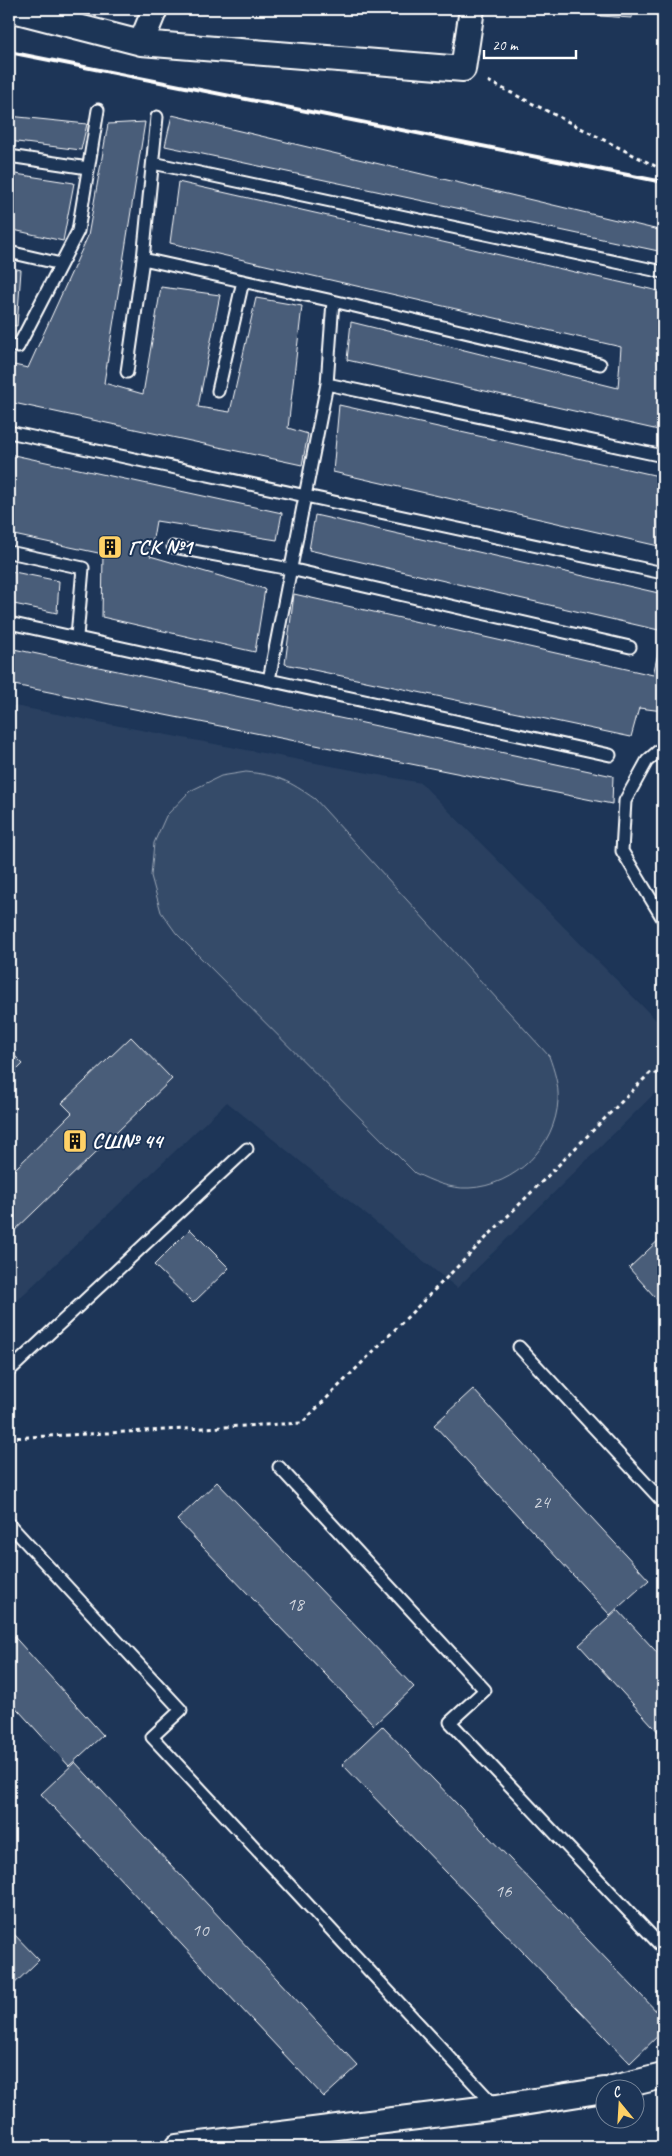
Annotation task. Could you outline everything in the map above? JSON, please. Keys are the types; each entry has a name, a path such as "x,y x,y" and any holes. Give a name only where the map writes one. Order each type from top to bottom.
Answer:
{"street":[{"path":"9,9 142,43 463,69 472,9"},
{"path":"142,43 155,9"},
{"path":"644,2081 663,2076"},
{"path":"177,2147 497,2107 594,2092"}],"lane":[{"path":"9,345 18,347 78,231 98,110"},
{"path":"127,372 143,259 157,117"},
{"path":"9,156 88,168"},
{"path":"153,162 663,272"},
{"path":"9,252 61,264"},
{"path":"143,259 334,301 600,364"},
{"path":"218,392 243,281"},
{"path":"269,680 327,384 334,301"},
{"path":"327,384 663,456"},
{"path":"9,432 663,573"},
{"path":"173,547 290,569 630,647"},
{"path":"9,552 83,568 77,636"},
{"path":"9,623 77,636 610,755"},
{"path":"663,748 647,761 625,801 622,851 663,919"},
{"path":"9,1371 247,1149"},
{"path":"519,1347 663,1502"},
{"path":"278,1466 486,1690 450,1722 663,1948"},
{"path":"9,1524 181,1710 152,1737 497,2107"}],"path":[{"path":"463,69 663,170"},
{"path":"9,1438 302,1423 652,1072 663,1075"}],"shaded area":[{"path":"9,705 421,783 663,1027 663,1085 457,1288 227,1102 9,1308"},
{"path":"246,772 267,775 283,780 315,799 549,1056 558,1089 555,1117 550,1133 541,1148 517,1171 502,1180 486,1186 469,1188 448,1186 415,1173 176,933 161,912 151,876 154,843 166,816 190,791 221,776"}],"building":[{"path":"600,9 632,9 632,18 600,16"},
{"path":"172,115 663,231 663,252 165,146"},
{"path":"9,116 87,124 81,150 9,141"},
{"path":"145,122 104,383 143,394 161,287 220,295 198,407 230,412 256,298 302,306 288,428 308,434 302,465 9,402 9,364 28,368 88,236 108,124"},
{"path":"9,173 74,183 63,241 9,229"},
{"path":"178,182 663,292 663,431 347,360 351,322 618,388 621,347 170,243"},
{"path":"9,267 21,270 17,326 9,325"},
{"path":"339,405 663,477 663,547 333,472"},
{"name":"ГСК №1","path":"9,454 282,513 277,540 156,521 150,556 265,589 255,652 102,617 103,554 9,534"},
{"path":"315,515 663,594 663,631 309,550"},
{"path":"9,571 59,581 57,613 9,603"},
{"path":"294,594 653,675 663,631 663,711 639,708 631,737 285,664"},
{"path":"9,648 613,776 612,804 9,684"},
{"name":"СШ№ 44","path":"131,1037 172,1079 9,1236 9,1169 12,1172 72,1113 62,1103"},
{"path":"9,1050 23,1064 9,1078"},
{"path":"190,1229 229,1268 193,1303 154,1265"},
{"path":"663,1236 663,1306 629,1268"},
{"path":"473,1389 649,1580 610,1615 434,1425"},
{"path":"217,1482 414,1687 374,1725 177,1520"},
{"path":"618,1610 663,1659 663,1737 579,1645"},
{"path":"9,1631 103,1735 69,1766 9,1700"},
{"path":"382,1726 663,2018 663,2031 630,2063 342,1764"},
{"path":"75,1762 358,2066 324,2097 41,1794"},
{"path":"9,1929 39,1960 9,1989"}],"railway":[{"path":"9,52 663,182"}],"place":[{"name":"ГСК №1","path":"110,547"},
{"name":"СШ№ 44","path":"75,1141"}]}
